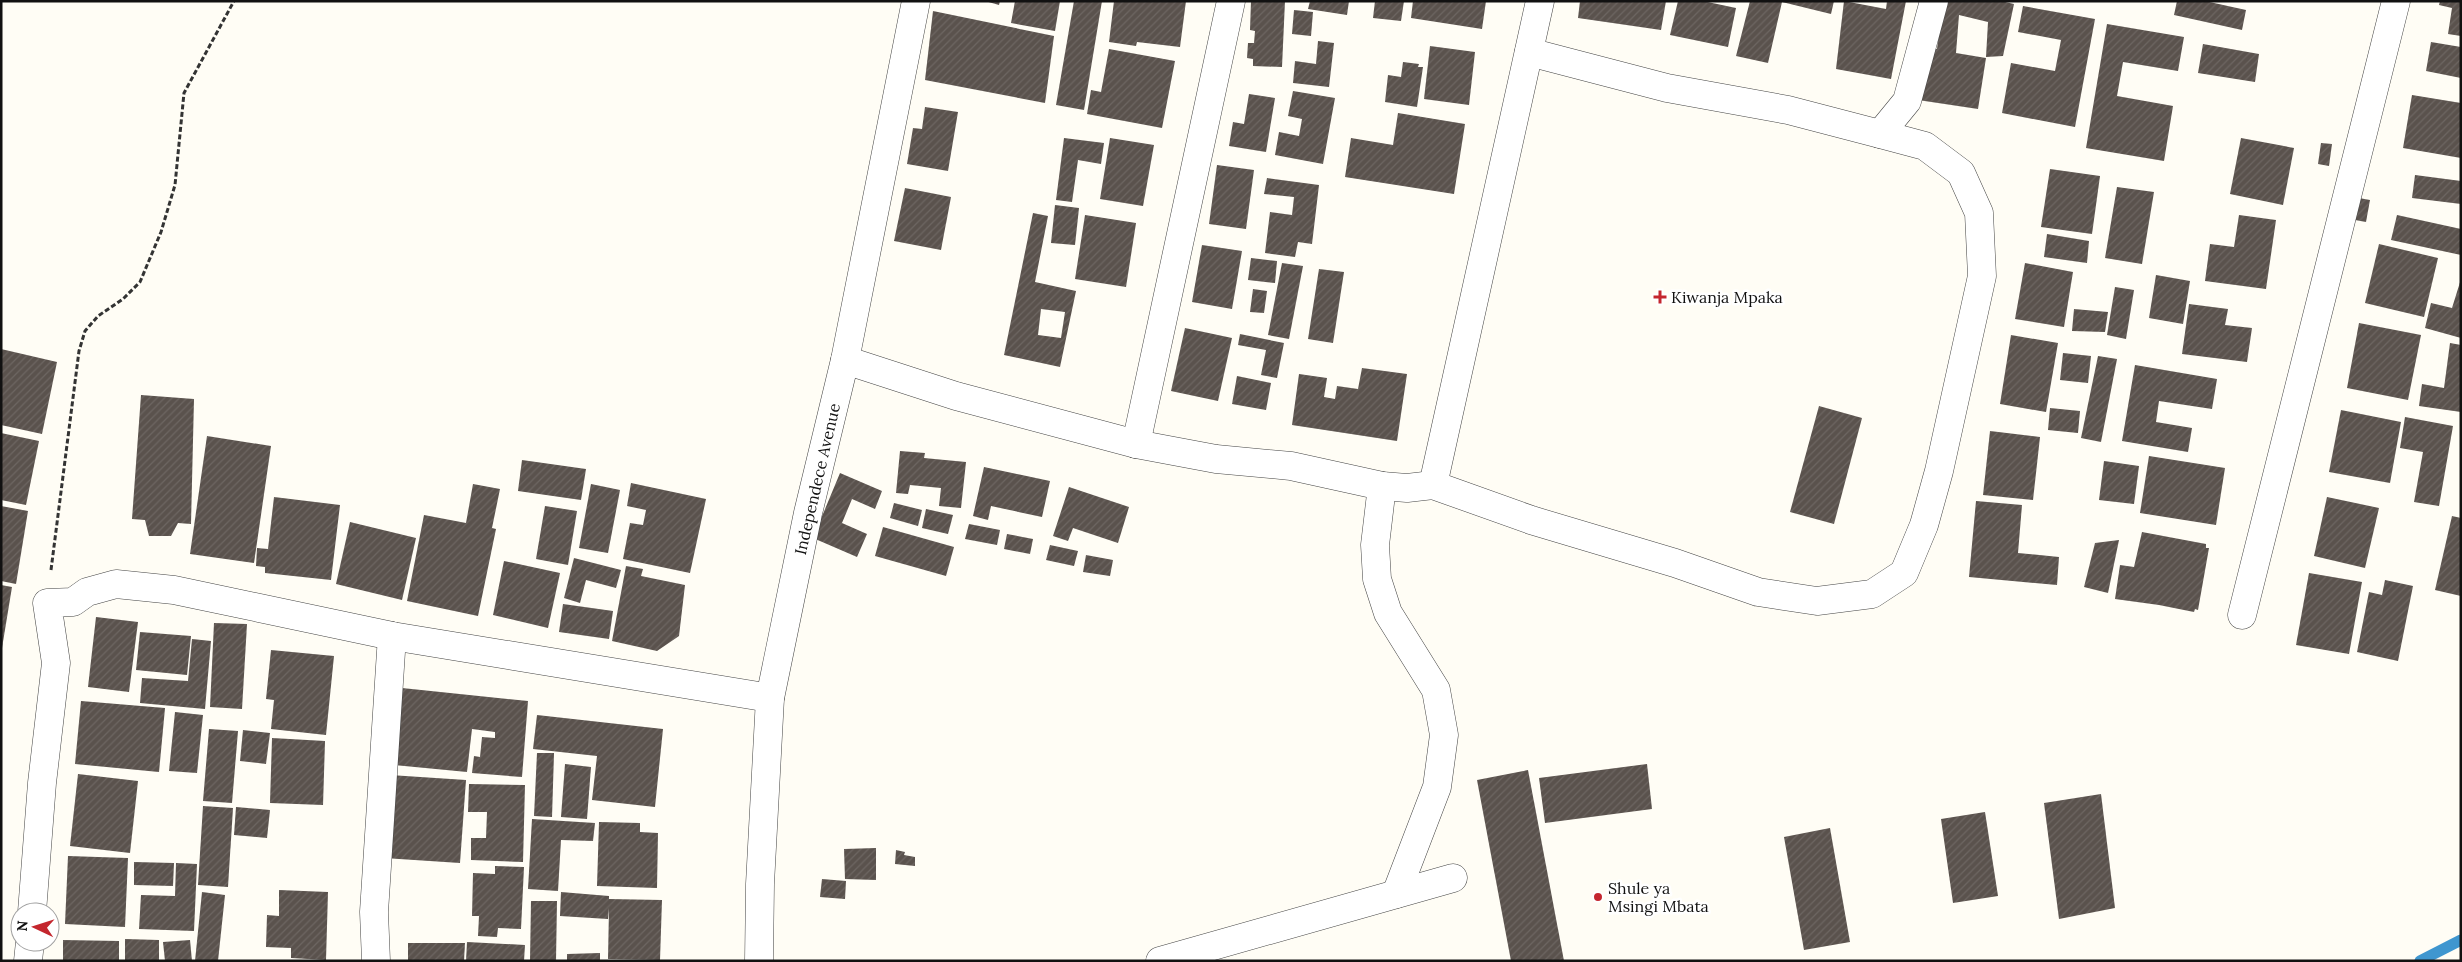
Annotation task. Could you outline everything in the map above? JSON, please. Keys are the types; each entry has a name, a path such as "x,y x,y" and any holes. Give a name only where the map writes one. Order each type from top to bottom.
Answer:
{"street":[{"name":"Independece Avenue","path":"759,961 760,884 770,698 808,513 845,360 916,1"},
{"path":"1136,444 1231,1"},
{"path":"1433,485 1540,1"},
{"path":"1880,134 1907,101 1934,1"},
{"path":"2242,615 2396,1"},
{"path":"845,360 956,396 1136,444 1216,459 1291,466 1382,486 1407,488 1433,485 1532,520 1675,563 1758,592 1817,601 1826,600 1872,594 1904,573 1924,525 1982,276 1979,213 1961,173 1925,146 1788,110 1667,88 1529,52"},
{"path":"1382,486 1375,545 1377,579 1388,613 1436,690 1444,735 1437,787 1396,894"},
{"path":"33,902 42,783 56,663 47,603 73,602 88,592 116,584 174,590 392,636 770,698"},
{"path":"376,961 374,912 392,636"},
{"path":"1160,961 1453,878"}],"path":[{"path":"47,603 81,344 86,331 98,316 123,299 140,282 160,232 175,184 184,93 234,1"}],"building":[{"path":"985,1 1000,1 999,5"},
{"path":"1015,1 1060,1 1055,31 1011,23"},
{"path":"1074,1 1102,1 1084,110 1056,105"},
{"path":"1114,1 1186,1 1180,47 1137,42 1136,46 1109,42"},
{"path":"1251,1 1285,1 1282,67 1253,66 1253,59 1247,58 1248,43 1254,43 1255,31 1250,30"},
{"path":"1310,1 1349,1 1347,15 1308,9"},
{"path":"1375,1 1404,1 1401,21 1373,18"},
{"path":"1413,1 1486,1 1482,29 1411,18"},
{"path":"1580,1 1666,1 1661,30 1578,18"},
{"path":"1678,1 1703,1 1736,8 1728,47 1670,35"},
{"path":"1750,1 1834,1 1831,14 1782,2 1768,63 1736,56"},
{"path":"1844,1 1886,9 1887,1 1906,1 1891,79 1836,69"},
{"path":"1943,1 2001,1 2014,4 2003,56 1986,57 1988,22 1959,15 1956,53 1986,58 1978,109 1918,100 1927,48 1937,49"},
{"path":"2177,1 2205,1 2246,10 2242,30 2174,15"},
{"path":"2440,1 2461,1 2461,36 2448,34 2452,8 2439,5"},
{"path":"2023,6 2095,19 2075,127 2002,113 2011,63 2055,71 2061,40 2018,32"},
{"path":"1294,10 1313,12 1311,36 1292,34"},
{"path":"933,11 1054,36 1045,103 925,80"},
{"path":"2107,24 2184,37 2178,71 2123,62 2117,96 2173,106 2164,161 2086,148"},
{"path":"1318,41 1334,43 1329,87 1293,83 1295,61 1316,64"},
{"path":"2431,42 2461,47 2461,78 2426,71"},
{"path":"2203,44 2259,54 2255,82 2198,73"},
{"path":"1430,46 1475,52 1469,105 1424,99"},
{"path":"1109,49 1175,61 1162,128 1087,114 1091,90 1101,92"},
{"path":"1403,62 1419,64 1418,67 1423,67 1417,107 1385,102 1388,75 1401,77"},
{"path":"1293,91 1335,98 1323,164 1275,155 1279,132 1299,136 1302,119 1288,116"},
{"path":"1249,94 1275,98 1266,152 1229,146 1233,122 1244,124"},
{"path":"2412,95 2461,103 2461,158 2403,148"},
{"path":"925,107 958,112 948,171 907,164 913,128 922,129"},
{"path":"1398,113 1465,124 1454,194 1345,177 1351,138 1393,145"},
{"path":"1064,138 1104,143 1101,164 1078,160 1072,202 1056,200"},
{"path":"1110,138 1154,145 1143,206 1100,199"},
{"path":"2241,138 2294,148 2283,205 2230,194"},
{"path":"2321,143 2332,144 2329,166 2318,164"},
{"path":"1217,165 1254,170 1246,229 1209,224"},
{"path":"2050,169 2100,176 2092,234 2041,227"},
{"path":"2415,175 2461,181 2461,204 2412,198"},
{"path":"1267,178 1319,185 1312,244 1298,242 1295,257 1265,253 1270,212 1292,215 1294,197 1264,194"},
{"path":"2117,187 2154,192 2142,264 2105,258"},
{"path":"905,188 951,197 941,250 894,241"},
{"path":"2359,198 2370,200 2366,222 2355,220"},
{"path":"1055,205 1079,208 1075,245 1051,243"},
{"path":"1033,213 1048,216 1035,282 1076,291 1060,367 1004,355","holes":["1041,309 1065,312 1061,338 1038,335"]},
{"path":"1085,215 1136,223 1126,287 1075,279"},
{"path":"2239,215 2276,220 2266,289 2205,281 2210,244 2234,247"},
{"path":"2397,215 2461,229 2461,255 2391,240"},
{"path":"2047,234 2089,241 2087,263 2044,257"},
{"path":"2379,244 2438,258 2424,317 2365,303"},
{"path":"1202,245 1242,251 1232,309 1192,302"},
{"path":"1251,258 1277,261 1275,283 1248,280"},
{"path":"1282,263 1303,266 1289,339 1268,335"},
{"path":"2025,263 2073,272 2064,327 2015,319"},
{"path":"1319,269 1344,272 1333,343 1308,339"},
{"path":"2156,275 2190,281 2183,324 2149,318"},
{"path":"2461,279 2461,338 2425,328 2431,303 2452,308"},
{"path":"2115,287 2134,290 2126,339 2107,335"},
{"path":"1253,289 1267,291 1264,313 1250,312"},
{"path":"2189,304 2228,309 2225,325 2252,328 2247,362 2182,354"},
{"path":"2074,309 2108,312 2105,332 2072,331"},
{"path":"2359,323 2421,335 2408,400 2347,388"},
{"path":"1185,328 1232,338 1218,401 1171,391"},
{"path":"1240,334 1284,343 1277,378 1261,375 1266,350 1238,345"},
{"path":"2011,335 2058,343 2046,412 2000,404"},
{"path":"2450,343 2461,345 2461,412 2419,406 2422,384 2444,388"},
{"path":"1,349 57,362 42,434 1,425"},
{"path":"2063,353 2091,356 2088,383 2060,380"},
{"path":"2098,356 2117,359 2101,442 2081,438"},
{"path":"2135,365 2217,379 2212,409 2159,401 2156,422 2192,428 2188,452 2122,441"},
{"path":"1362,368 1407,374 1397,441 1292,425 1299,374 1327,378 1324,397 1335,399 1337,386 1358,389"},
{"path":"1237,376 1271,383 1266,410 1232,404"},
{"path":"141,395 194,399 191,524 178,523 171,536 149,536 145,520 132,519"},
{"path":"1819,406 1862,418 1834,524 1790,512"},
{"path":"2050,408 2080,411 2078,433 2048,430"},
{"path":"2341,410 2401,422 2390,483 2329,472"},
{"path":"2405,417 2453,426 2439,506 2414,502 2423,452 2400,448"},
{"path":"1990,431 2040,437 2033,500 1983,495"},
{"path":"1,433 39,441 26,505 1,500"},
{"path":"207,436 271,446 254,563 190,554"},
{"path":"900,451 925,453 924,458 966,462 961,508 939,506 941,488 910,485 908,494 896,493"},
{"path":"2149,456 2225,468 2216,525 2140,513"},
{"path":"522,460 586,469 581,500 518,491"},
{"path":"2104,461 2139,466 2134,504 2099,500"},
{"path":"984,467 1050,481 1042,517 991,506 988,520 973,516"},
{"path":"840,473 882,491 875,509 852,499 842,523 867,534 857,557 813,538"},
{"path":"631,483 706,499 690,573 623,559 630,523 643,525 646,510 627,506"},
{"path":"473,484 500,489 492,528 496,529 478,616 407,601 424,515 466,523"},
{"path":"591,484 620,490 608,553 579,548"},
{"path":"1069,487 1129,507 1118,543 1073,528 1068,541 1053,536"},
{"path":"274,497 340,505 331,580 265,573 265,567 256,566 257,548 268,549"},
{"path":"2327,497 2379,508 2365,568 2314,556"},
{"path":"1976,501 2022,505 2018,553 2059,557 2057,585 1969,577"},
{"path":"894,503 922,510 918,526 890,518"},
{"path":"1,506 28,511 16,584 1,581"},
{"path":"545,506 577,511 568,565 536,559"},
{"path":"926,509 953,515 948,534 922,528"},
{"path":"2452,516 2461,518 2461,596 2435,590"},
{"path":"350,522 416,538 402,600 336,584"},
{"path":"969,524 1000,530 997,545 965,539"},
{"path":"883,527 954,547 946,576 875,556"},
{"path":"2142,532 2206,544 2206,548 2209,548 2198,610 2195,609 2194,612 2115,599 2120,565 2134,567"},
{"path":"1007,534 1033,539 1030,554 1004,549"},
{"path":"2119,540 2108,593 2084,587 2095,543"},
{"path":"1050,545 1078,551 1074,566 1046,560"},
{"path":"1086,555 1113,560 1110,576 1083,572"},
{"path":"574,558 621,570 616,588 586,580 580,603 564,598"},
{"path":"504,561 560,573 548,628 493,615"},
{"path":"626,566 643,569 641,576 685,585 679,636 657,651 612,641"},
{"path":"2309,573 2362,582 2349,654 2296,645"},
{"path":"2385,580 2413,586 2398,661 2357,652 2369,592 2382,595"},
{"path":"1,585 12,587 2,648 1,648"},
{"path":"563,604 613,611 609,639 559,632"},
{"path":"96,617 138,622 129,692 88,687"},
{"path":"214,623 247,624 242,709 210,707"},
{"path":"140,632 191,636 187,675 136,670"},
{"path":"192,639 211,641 205,709 140,703 142,678 188,681"},
{"path":"271,650 334,656 326,735 271,729 274,700 266,699"},
{"path":"402,688 528,701 522,777 472,773 474,756 480,757 482,737 495,738 495,732 472,729 467,772 394,765"},
{"path":"81,701 165,708 159,772 75,764"},
{"path":"175,712 203,715 197,773 169,771"},
{"path":"537,715 663,729 655,807 592,800 597,756 533,749"},
{"path":"209,729 238,731 232,803 203,801"},
{"path":"243,730 270,733 266,764 240,761"},
{"path":"272,738 325,741 323,805 270,803"},
{"path":"537,753 554,753 552,817 534,816"},
{"path":"565,764 591,767 587,819 561,817"},
{"path":"1647,764 1652,809 1545,823 1539,778"},
{"path":"1528,770 1564,961 1511,961 1477,780"},
{"path":"78,774 138,781 130,853 70,846"},
{"path":"390,775 466,780 460,863 384,858"},
{"path":"469,784 525,785 523,862 471,860 471,838 486,838 487,812 468,812"},
{"path":"2101,794 2115,908 2059,919 2044,803"},
{"path":"203,806 233,808 228,887 198,885"},
{"path":"236,807 270,810 267,838 234,835"},
{"path":"1985,812 1998,896 1953,903 1941,819"},
{"path":"532,819 595,823 593,841 561,840 558,891 528,889"},
{"path":"599,822 640,823 640,832 658,833 657,888 597,886"},
{"path":"1830,828 1850,942 1804,950 1784,837"},
{"path":"876,848 876,880 845,879 844,849"},
{"path":"896,850 905,852 904,855 915,857 915,866 895,864"},
{"path":"68,856 128,858 125,927 65,924"},
{"path":"134,862 174,863 173,886 134,885"},
{"path":"176,863 197,864 194,931 139,929 141,895 175,896"},
{"path":"495,866 524,867 521,929 498,928 497,937 478,936 479,916 472,916 473,873 495,874"},
{"path":"822,879 846,881 845,899 820,897"},
{"path":"279,890 328,892 326,960 291,958 291,948 266,947 267,915 279,916"},
{"path":"202,892 225,895 218,961 195,961"},
{"path":"561,892 609,896 609,899 662,900 660,960 608,959 609,908 608,919 560,916"},
{"path":"531,901 557,901 556,961 530,961"},
{"path":"125,939 159,940 159,961 125,961"},
{"path":"63,940 119,941 119,961 63,961"},
{"path":"190,940 192,961 165,961 163,942"},
{"path":"467,942 525,945 524,961 466,961"},
{"path":"408,943 465,943 464,961 408,961"},
{"path":"600,953 600,961 567,961 567,954"}],"waterway":[{"path":"2420,961 2461,940"}],"place":[{"name":"Kiwanja Mpaka","path":"1660,297"},
{"name":"Shule ya Msingi Mbata","path":"1598,897"}]}
